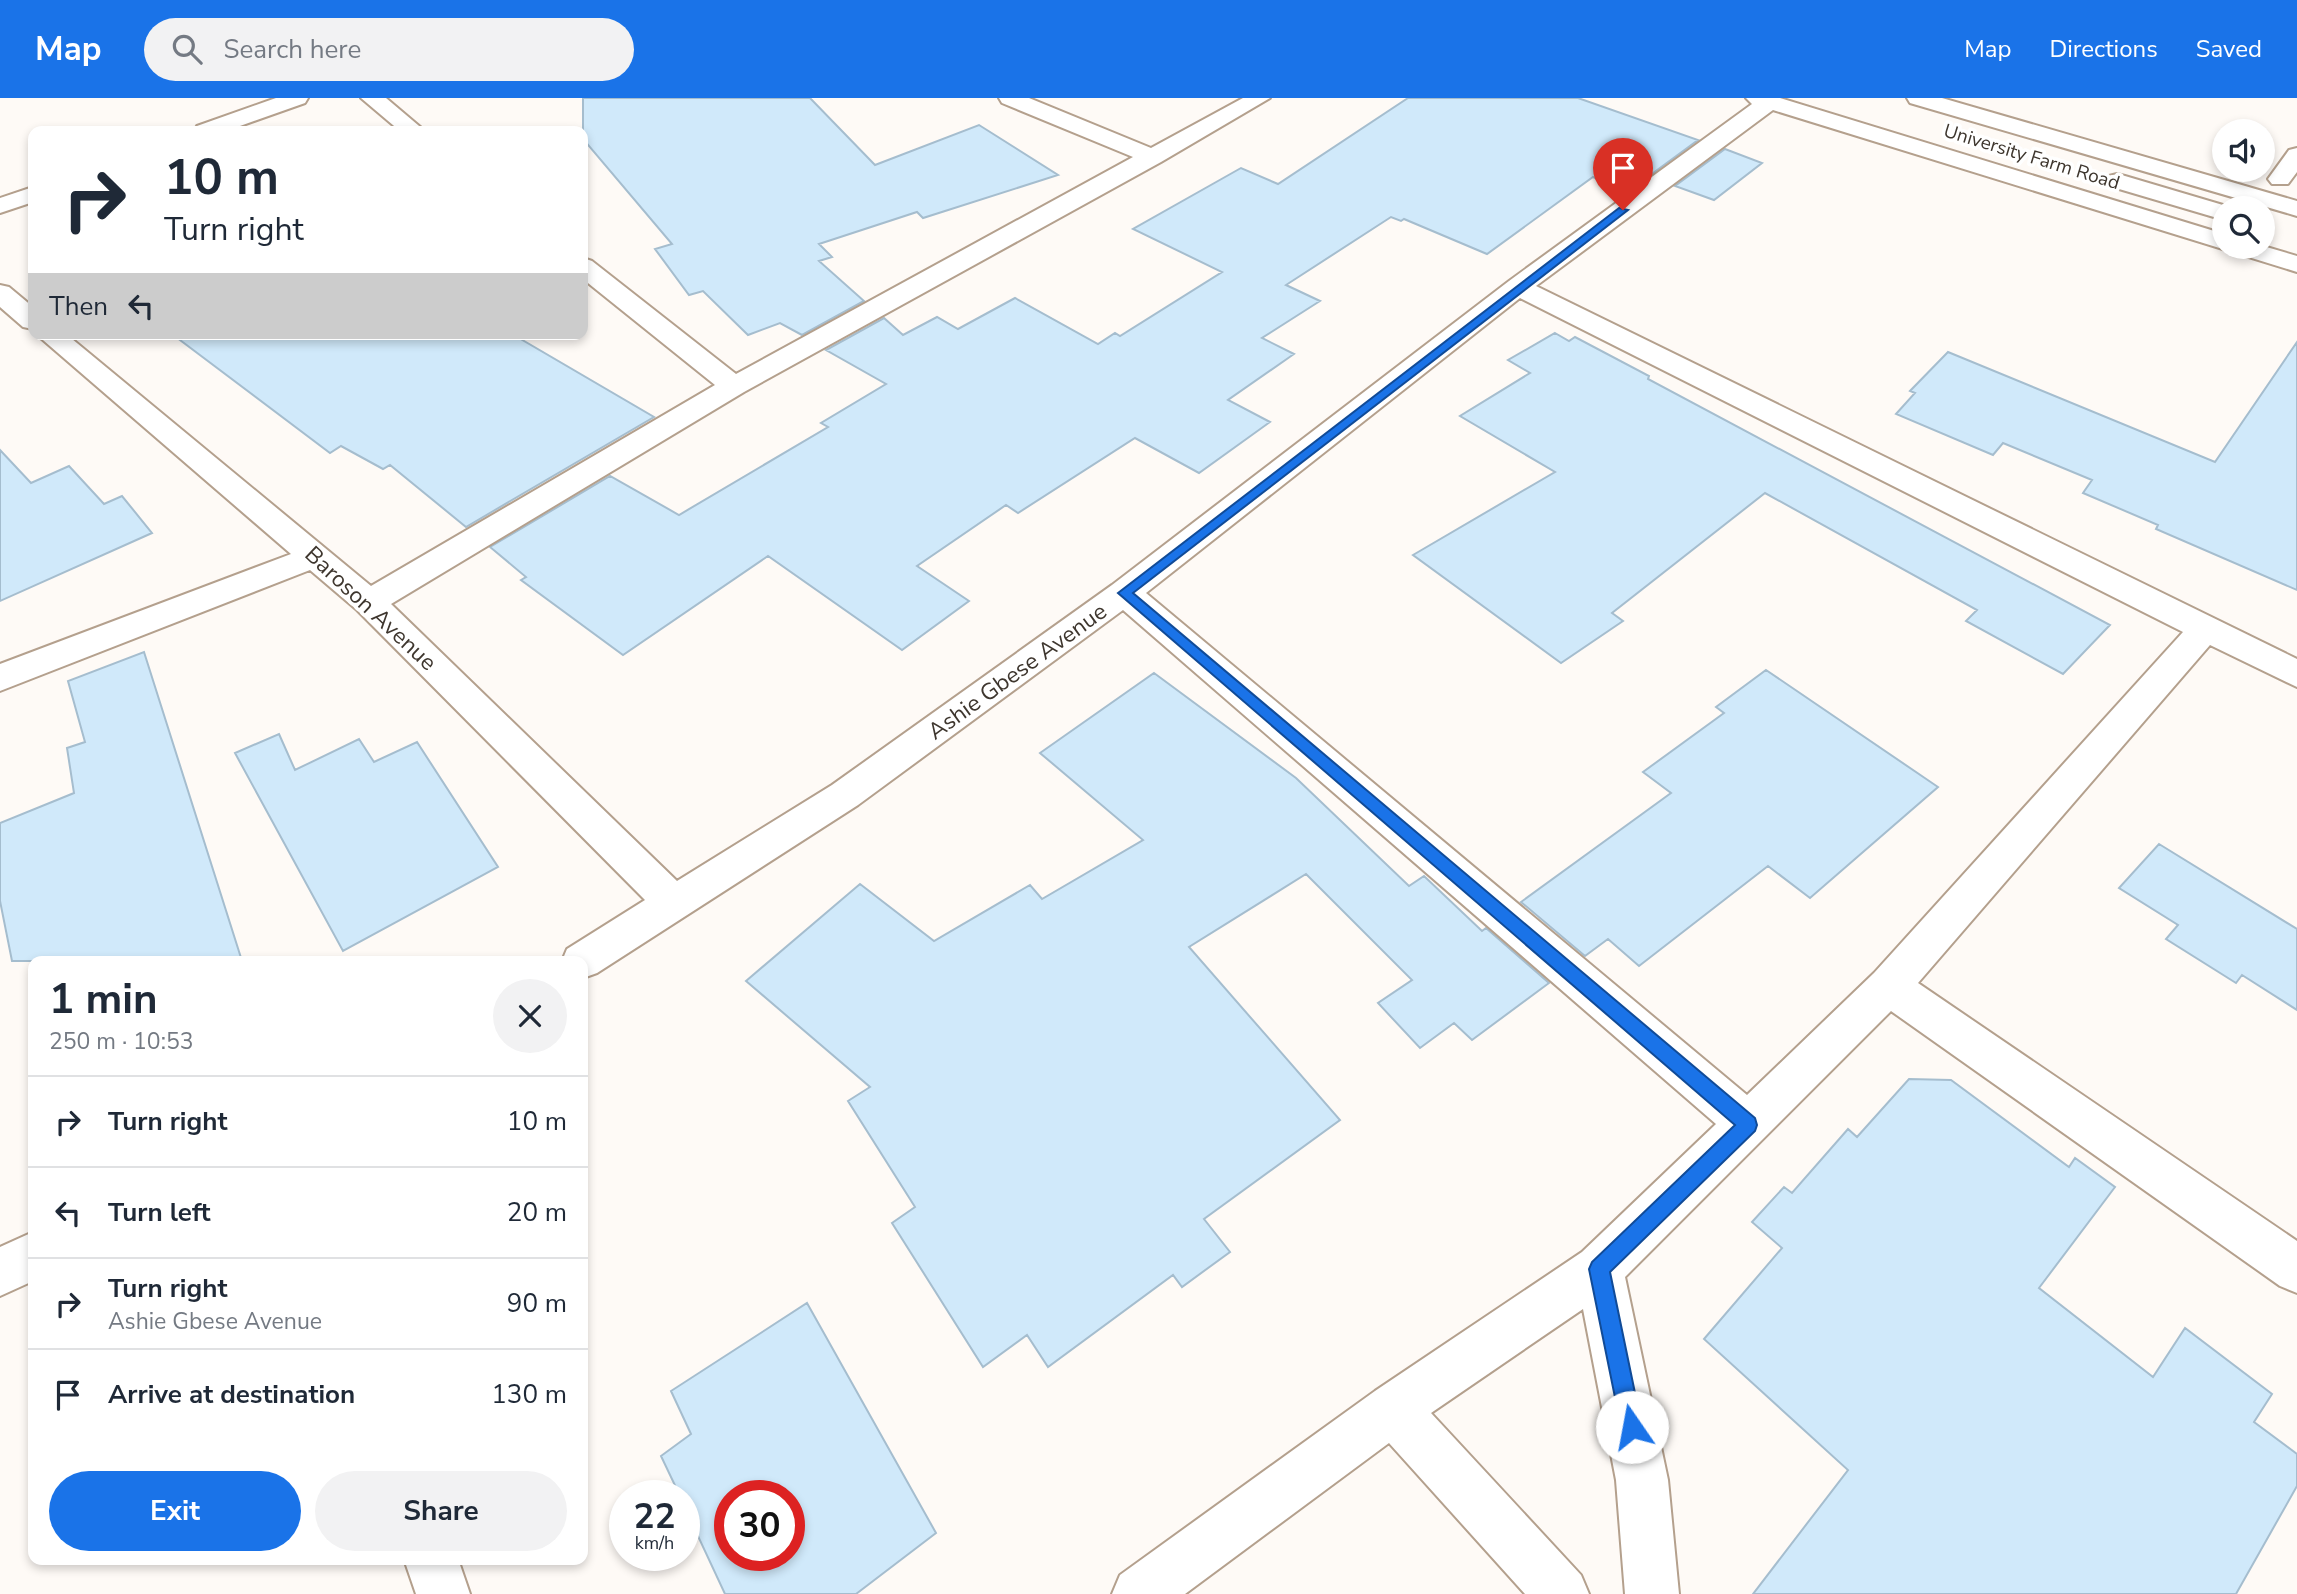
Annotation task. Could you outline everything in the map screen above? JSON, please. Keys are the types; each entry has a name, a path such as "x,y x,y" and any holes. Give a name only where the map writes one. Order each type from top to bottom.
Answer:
{"street":[{"path":"219,126 297,98"},
{"path":"372,98 408,126"},
{"path":"1010,98 1153,158"},
{"path":"369,601 734,386 1259,98"},
{"path":"1763,100 2212,238"},
{"name":"Ashie Gbese Avenue","path":"588,957 845,795 1124,593 1763,100"},
{"name":"University Farm Road","path":"1912,108 1986,142"},
{"name":"University Farm Road","path":"1912,108 2297,209"},
{"path":"2279,178 2297,155"},
{"name":"University Farm Road","path":"2092,174 2212,209"},
{"path":"0,206 28,196"},
{"path":"2275,257 2297,264"},
{"path":"588,270 734,386"},
{"path":"1518,287 2297,674"},
{"path":"0,293 28,317"},
{"name":"Baroson Avenue","path":"56,340 369,601 673,902"},
{"path":"0,678 317,556"},
{"path":"1124,593 1748,1125"},
{"path":"1139,1594 1393,1409 1599,1269 1889,986 2205,629"},
{"path":"1889,986 2297,1269"},
{"path":"0,1272 28,1258"},
{"path":"1599,1269 1643,1480 1652,1594"},
{"path":"1393,1409 1562,1594"},
{"path":"433,1565 443,1594"}],"building":[{"path":"583,98 810,98 875,165 979,125 1058,175 923,218 917,212 819,244 832,257 819,261 864,301 802,335 780,323 748,335 703,291 689,295 655,249 672,244 588,145 588,126 583,126"},
{"path":"1408,98 1578,98 1698,140 1649,176 1620,165 1600,180 1593,177 1487,254 1404,219 1401,221 1391,217 1286,285 1320,301 1262,338 1294,354 1228,400 1270,422 1199,473 1135,438 1018,513 1006,505 917,566 969,601 902,650 768,556 623,655 521,580 526,577 490,547 610,476 679,515 828,427 821,423 886,384 826,350 884,318 903,335 937,317 958,329 1015,298 1098,344 1115,333 1120,336 1222,272 1133,229 1241,168 1278,184"},
{"path":"1725,149 1762,163 1714,200 1675,186"},
{"path":"1555,333 1569,341 1575,337 1649,376 1648,379 2110,625 2063,674 1966,621 1977,610 1765,493 1612,613 1623,621 1561,663 1413,555 1555,472 1460,416 1530,373 1508,360"},
{"path":"180,340 522,340 654,417 466,527 390,465 383,469 341,446 330,453"},
{"path":"2297,342 2297,590 2156,529 2158,525 2083,493 2092,480 2003,443 1993,455 1896,414 1915,393 1910,391 1948,352 2215,462"},
{"path":"0,450 31,483 69,466 104,504 122,496 152,533 0,601"},
{"path":"144,652 240,956 28,956 28,961 12,961 0,901 0,823 74,793 67,748 85,742 68,681"},
{"path":"1766,670 1938,787 1810,898 1768,866 1639,966 1608,939 1585,956 1521,902 1671,793 1643,772 1724,713 1716,707"},
{"path":"1154,673 1296,778 1409,886 1424,876 1482,931 1486,928 1549,983 1472,1040 1454,1023 1420,1048 1378,1003 1412,980 1306,874 1189,947 1340,1120 1204,1219 1230,1252 1182,1287 1173,1275 1048,1367 1027,1335 983,1367 892,1223 915,1207 848,1101 870,1087 746,981 860,884 934,941 1030,885 1042,899 1143,840 1040,753"},
{"path":"279,734 295,770 359,739 374,762 417,742 498,867 343,951 235,753"},
{"path":"2159,844 2297,929 2297,1010 2242,975 2236,983 2166,939 2178,925 2119,888"},
{"path":"1909,1079 1951,1080 2069,1167 2075,1158 2115,1187 2039,1288 2153,1377 2185,1328 2272,1394 2254,1422 2297,1454 2297,1486 2236,1594 1753,1594 1848,1470 1704,1339 1782,1248 1752,1222 1784,1187 1792,1193 1848,1129 1857,1137"},
{"path":"807,1303 936,1533 856,1594 725,1594 714,1571 805,1571 805,1480 714,1480 714,1570 700,1540 700,1480 672,1480 661,1456 691,1434 671,1391"}],"route":[{"path":"1623,210 1518,287 1124,593 1748,1125 1599,1269 1632,1427"}]}
